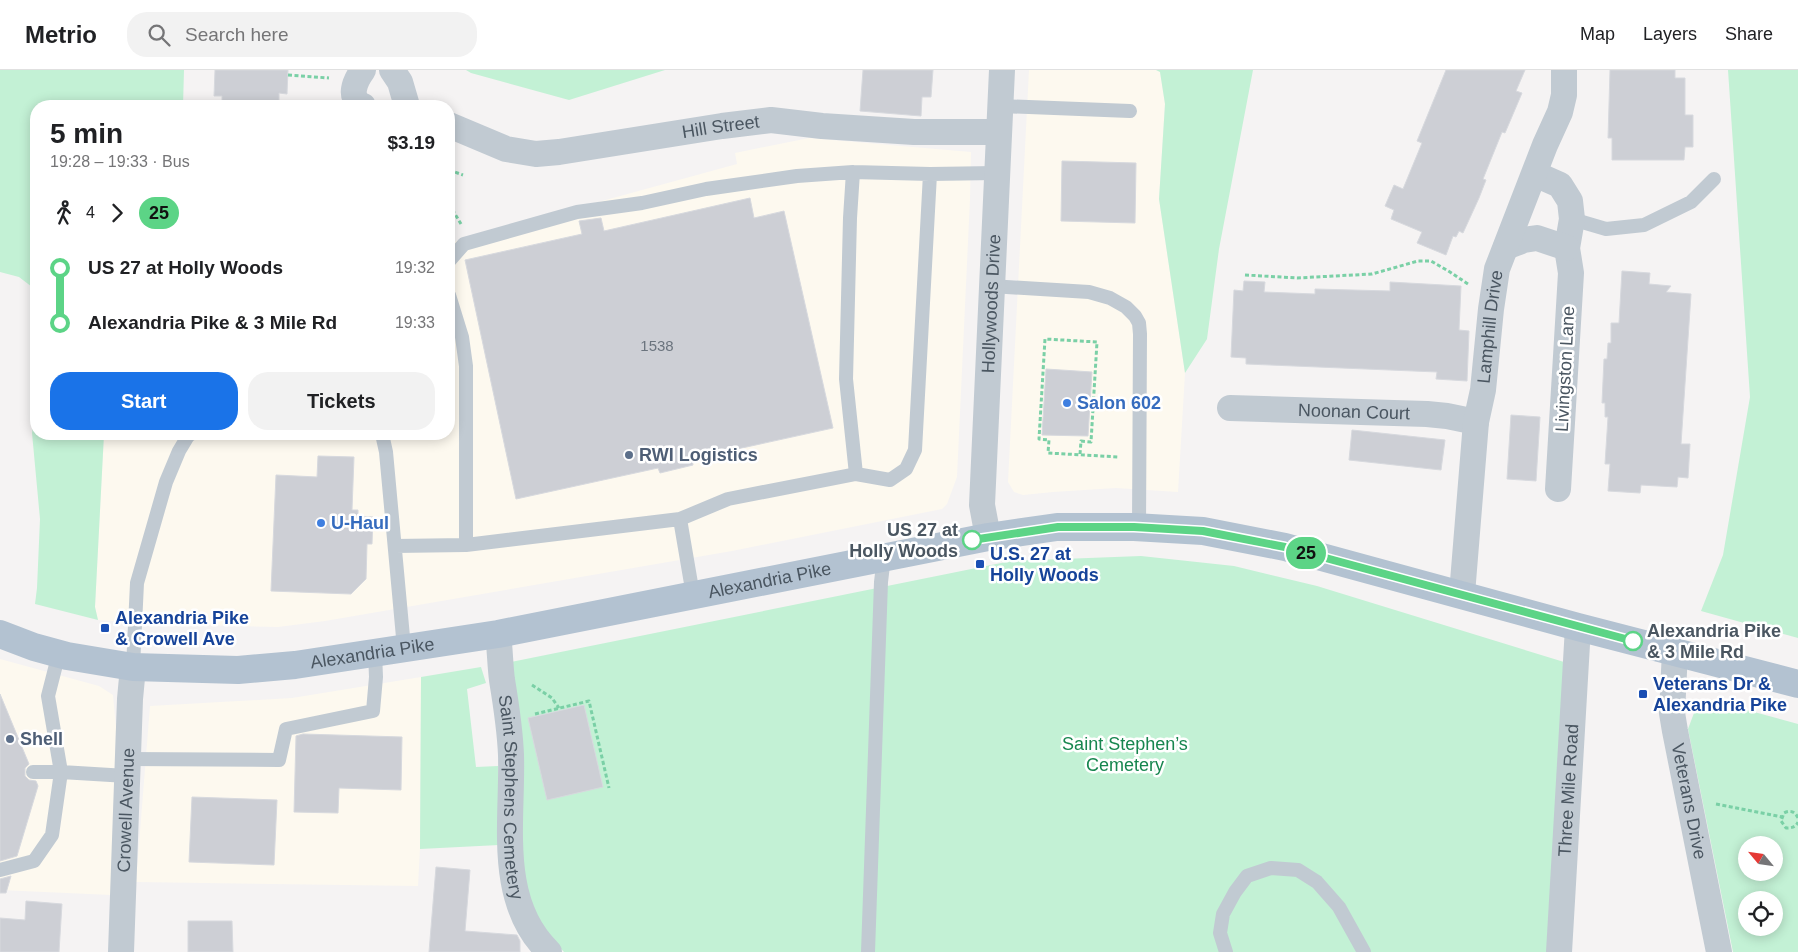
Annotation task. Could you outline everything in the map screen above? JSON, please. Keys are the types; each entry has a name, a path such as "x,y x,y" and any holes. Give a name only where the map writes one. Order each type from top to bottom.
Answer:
{"main road":[{"name":"Alexandria Pike","path":"0,634 59,654 113,665 250,670 295,666 498,634 988,537 1058,527 1138,528 1203,531 1285,547 1578,627 1798,684"}],"street":[{"path":"355,100 354,86 363,70"},
{"path":"392,70 400,82 405,100"},
{"name":"Hollywoods Drive","path":"988,537 982,505 1002,70"},
{"name":"Lamphill Drive","path":"1462,594 1476,422 1483,390 1497,270 1535,174 1544,146 1560,112 1564,96 1564,70"},
{"name":"Hill Street","path":"455,128 506,149 536,154 771,120 822,126 914,132 998,132"},
{"name":"Livingston Lane","path":"1535,174 1560,185 1570,201 1572,219 1567,248 1571,273 1558,489"},
{"path":"1506,247 1524,240 1537,238 1567,248"},
{"name":"Noonan Court","path":"1230,408 1428,414 1476,422"},
{"name":"Three Mile Road","path":"1559,952 1578,627"},
{"name":"Saint Stephens Cemetery","path":"498,634 511,754 510,817 514,887 530,927 549,952"},
{"name":"Veterans Drive","path":"1675,651 1672,713 1689,798 1700,867 1719,952"},
{"name":"Crowell Avenue","path":"121,952 127,768 133,667"}],"lane":[{"path":"1000,106 1130,110"},
{"path":"455,254 464,244 577,212 642,204 706,189 797,176 853,172 996,173"},
{"path":"853,172 846,379 856,474"},
{"path":"395,546 466,545 680,519 728,499 856,474 890,480 906,469 915,450 930,174"},
{"path":"1572,219 1606,229 1644,225 1691,202 1714,179"},
{"path":"991,286 1089,292 1110,298 1126,307 1136,316 1140,334 1138,528"},
{"path":"455,314 462,337 466,366 466,545"},
{"path":"133,667 137,583 166,482 186,440"},
{"path":"383,440 404,648"},
{"path":"680,519 693,595"},
{"path":"868,952 881,582 884,557"},
{"path":"32,772 279,760 286,729 373,711 376,677 375,653"},
{"path":"0,870 34,861 52,835 61,772 48,696 59,654"},
{"path":"1226,952 1220,933 1223,914 1247,876 1271,868 1298,870 1317,882 1338,907 1364,952"}],"path":[{"path":"288,76 334,78"},
{"path":"455,172 462,175"},
{"path":"455,214 465,232"},
{"path":"1245,274 1296,278 1372,274 1418,261 1431,261 1468,284 1474,285"},
{"path":"1080,454 1081,441 1091,442 1096,342 1045,339 1039,439 1049,440 1048,453 1139,458"},
{"path":"507,721 589,701 608,788"},
{"path":"1689,798 1782,817"},
{"path":"1782,817 1789,811 1793,812 1798,818"},
{"path":"1782,817 1781,821 1786,828 1795,826 1798,822"}],"shaded area":[{"path":"1029,70 1156,70 1160,72 1165,104 1159,199 1185,373 1178,492 1116,488 1023,495 1014,492 1008,482"},
{"path":"809,138 971,152 957,477 947,504 942,509 732,551 325,621 278,627 154,624 98,620 95,607 104,440 455,440 455,241 737,164 735,153"},
{"path":"0,659 99,686 113,695 116,728 111,895 0,890"},
{"path":"421,677 418,886 136,882 150,706 292,698"}],"green space":[{"path":"0,70 184,70 183,100 30,100 30,285 19,277 0,272"},
{"path":"466,70 665,70 569,100"},
{"path":"1156,70 1253,70 1219,249 1207,339 1185,373 1159,199 1165,104 1160,72"},
{"path":"1728,70 1798,70 1798,638 1701,611 1723,555 1750,397"},
{"path":"33,440 104,440 95,607 98,620 35,604 40,519"},
{"name":"Saint Stephen’s Cemetery","path":"1141,556 1234,566 1317,586 1564,662 1548,952 564,952 540,926 518,863 524,766 511,662 1011,561"},
{"path":"481,667 486,683 467,689 476,767 498,766 499,845 420,849 421,677"},
{"path":"1706,699 1798,724 1798,952 1733,952 1688,729 1697,705"}],"building":[{"path":"215,70 288,70 287,94 279,93 279,100 222,100 222,96 214,96"},
{"path":"863,70 933,70 931,97 922,97 921,116 860,111"},
{"path":"1446,70 1525,70 1516,91 1522,93 1505,133 1502,132 1483,179 1486,180 1479,198 1463,233 1459,231 1456,237 1453,236 1446,255 1417,243 1422,232 1391,219 1394,210 1385,206 1394,185 1403,189 1422,143 1417,141"},
{"path":"1610,70 1675,70 1675,78 1685,78 1685,115 1693,115 1693,147 1685,147 1684,160 1612,160 1612,138 1608,138"},
{"path":"1062,161 1136,163 1135,223 1061,221"},
{"path":"750,198 754,218 784,211 833,428 692,459 693,465 660,473 658,468 516,499 465,260 582,234 579,221 601,218 604,231"},
{"path":"1622,271 1650,273 1649,284 1671,286 1666,292 1691,294 1681,444 1690,444 1688,478 1678,477 1677,487 1641,485 1640,493 1608,491 1610,464 1605,464 1608,417 1605,417 1605,403 1602,403 1604,359 1607,359 1608,343 1611,343 1611,323 1619,323"},
{"path":"1244,281 1265,282 1264,292 1315,294 1315,289 1390,291 1390,282 1461,286 1459,330 1469,331 1467,381 1436,379 1437,372 1246,364 1246,358 1231,357 1234,290 1243,291"},
{"name":"Salon 602","path":"1046,369 1092,372 1088,436 1042,435"},
{"path":"1511,415 1540,417 1536,481 1507,479"},
{"path":"1352,430 1445,440 1441,470 1349,460"},
{"name":"U-Haul","path":"318,456 354,457 352,510 358,510 358,516 373,517 372,544 367,544 366,579 351,594 271,591 276,475 317,477"},
{"path":"0,694 29,764 25,768 25,776 29,780 36,781 38,786 17,856 0,861"},
{"path":"584,705 603,787 547,800 528,718"},
{"path":"303,734 402,737 401,790 339,788 338,813 294,812 296,736"},
{"path":"192,797 277,800 274,865 189,862"},
{"path":"436,867 470,870 465,931 517,935 520,941 520,952 429,952"},
{"path":"11,876 6,893 0,893 0,879"},
{"path":"26,901 62,904 59,952 0,952 0,918 25,920"},
{"path":"188,921 232,921 233,952 188,952"}],"bus line":[{"name":"25","path":"972,540 1058,527 1134,527 1203,531 1285,547 1633,641"}],"place":[{"name":"Salon 602","path":"1067,403"},
{"name":"RWI Logistics","path":"629,455"},
{"name":"U-Haul","path":"321,523"},
{"name":"US 27 at Holly Woods","path":"972,540"},
{"name":"U.S. 27 at Holly Woods","path":"980,564"},
{"name":"Alexandria Pike & Crowell Ave","path":"105,628"},
{"name":"Alexandria Pike & 3 Mile Rd","path":"1633,641"},
{"name":"Veterans Dr & Alexandria Pike","path":"1643,694"},
{"name":"Shell","path":"10,739"}]}
